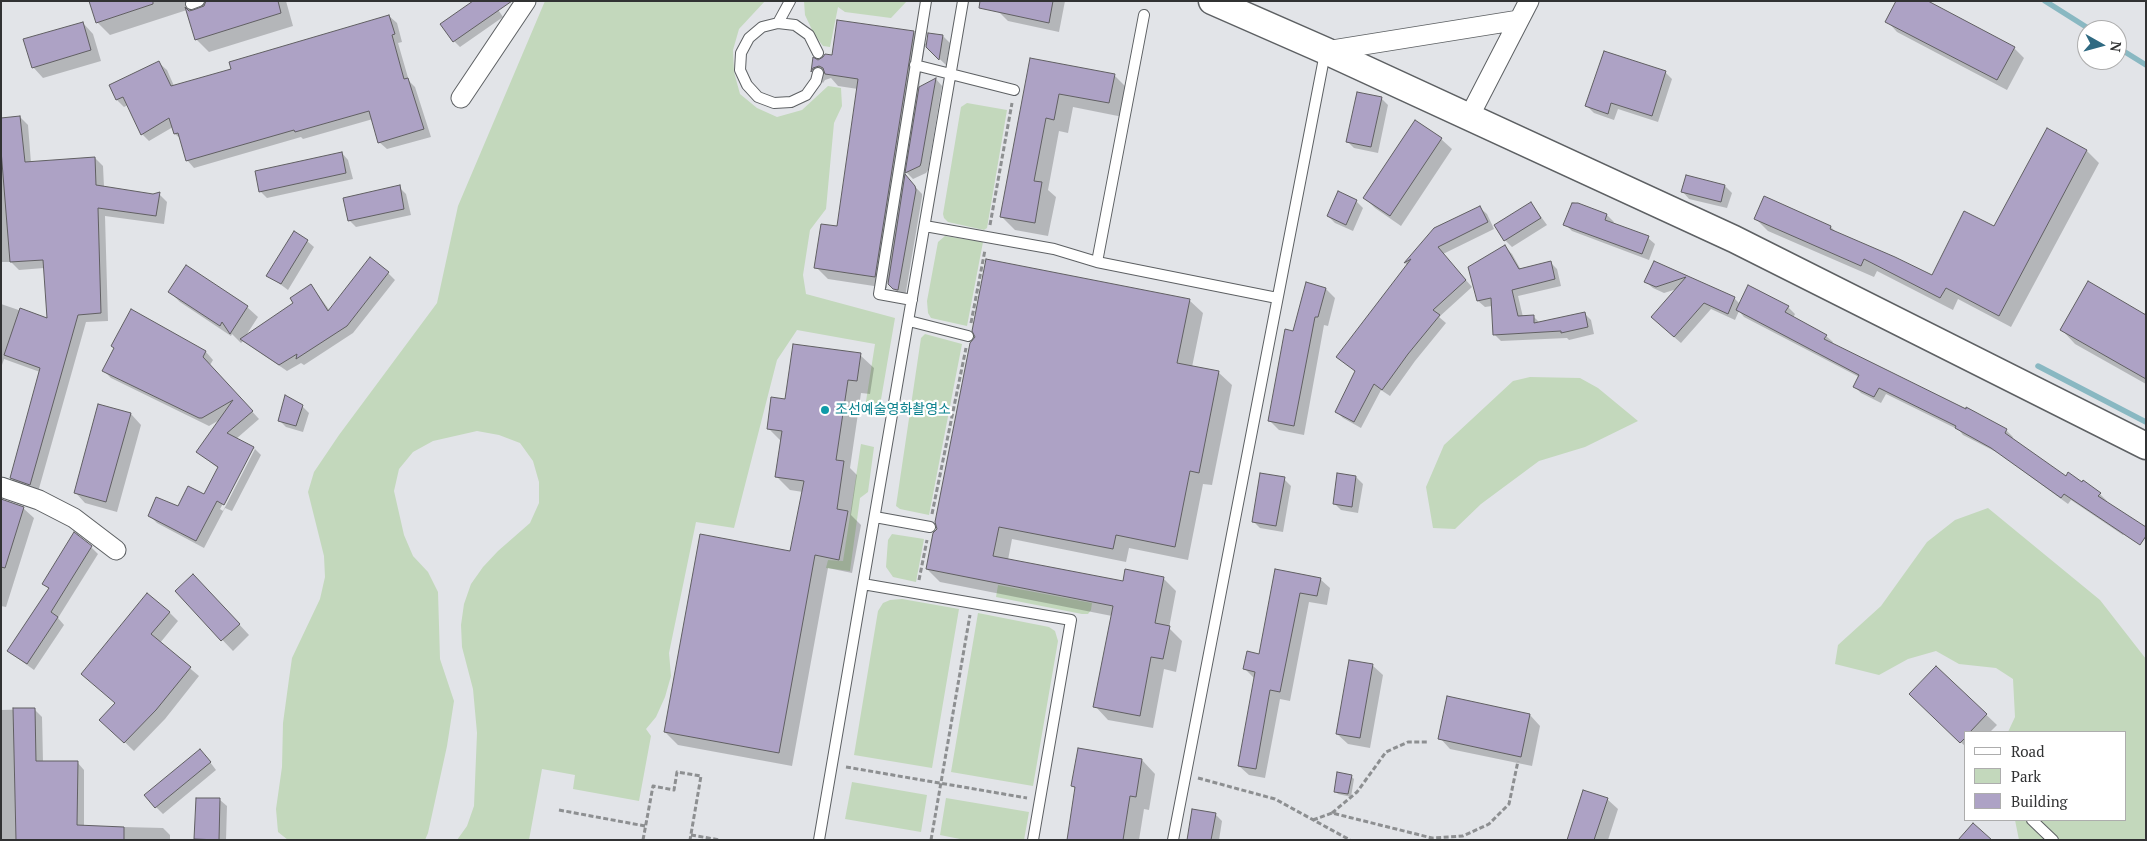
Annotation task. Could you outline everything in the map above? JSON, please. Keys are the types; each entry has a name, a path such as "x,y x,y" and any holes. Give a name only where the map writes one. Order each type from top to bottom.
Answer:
{"main road":[{"path":"1212,1 1239,7 1326,51 1734,239 2146,446"}],"street":[{"path":"461,98 526,1"},
{"path":"1469,117 1530,1"},
{"path":"1326,51 1519,20"},
{"path":"1,487 39,500 74,518 116,550"}],"lane":[{"path":"778,23 790,1"},
{"path":"912,300 879,294 926,1"},
{"path":"819,840 964,1"},
{"path":"1097,262 1144,15"},
{"path":"818,53 809,34 795,25 778,23 762,27 749,38 741,53 740,70 746,86 758,97 774,103 791,102 806,95 816,81 818,73"},
{"path":"1173,840 1326,51"},
{"path":"915,65 1014,90"},
{"path":"925,226 1054,249 1097,262 1277,298"},
{"path":"908,321 968,336"},
{"path":"875,517 930,527"},
{"path":"863,584 1071,620 1033,840"},
{"path":"2033,821 2053,840"}],"path":[{"path":"931,840 972,602"},
{"path":"1312,820 1332,813 1357,792 1386,752 1408,742 1428,742"},
{"path":"1332,813 1432,838 1462,836 1488,824 1509,804 1518,761"},
{"path":"832,764 1040,800"},
{"path":"643,840 652,786 674,790 677,772 701,776 690,840"},
{"path":"1185,774 1275,800 1350,840"},
{"path":"559,810 645,826"},
{"path":"691,834 720,840"}],"green space":[{"path":"545,1 765,1 739,29 733,50 734,72 740,94 757,108 777,117 802,110 828,86 841,88 842,106 834,123 826,209 810,230 803,275 806,294 895,318 879,411 876,416 864,414 875,344 797,330 777,360 734,528 696,522 669,653 671,676 665,697 656,717 646,729 651,736 639,801 573,789 575,775 542,769 529,840 457,840 467,826 474,806 477,733 473,689 462,647 461,625 464,604 471,584 483,567 530,523 539,503 539,482 533,461 520,443 499,435 477,431 433,441 413,452 399,469 394,491 404,535 413,556 428,572 438,592 440,659 454,701 447,746 428,833 425,840 288,840 278,832 276,809 282,767 283,723 289,679 292,658 320,599 325,577 324,556 308,492 314,472 339,435 437,303 458,206"},
{"path":"804,1 907,1 891,18 845,12 838,7 830,47 823,46 814,34 805,15"},
{"path":"967,103 1007,110 987,228 984,230 948,222 943,214 961,107"},
{"path":"945,236 983,242 967,326 931,318 928,313 927,301 938,242"},
{"path":"925,334 962,344 929,515 900,509 896,506 921,338"},
{"path":"1530,377 1580,378 1598,388 1638,421 1585,447 1539,461 1481,504 1455,529 1433,528 1426,487 1444,445 1513,381"},
{"path":"861,444 874,447 868,492 860,498 850,571 826,568 828,560 843,561"},
{"path":"1988,508 2100,600 2146,659 2146,840 2019,840 2015,821 2127,821 2127,731 2008,731 2015,717 2013,679 1996,668 1959,664 1936,651 1908,659 1879,675 1835,664 1838,645 1881,606 1927,542 1955,520"},
{"path":"892,534 924,539 916,582 893,577 886,567 888,540"},
{"path":"998,585 1092,603 1091,610 1088,614 1082,614 996,597"},
{"path":"902,599 959,609 932,768 854,755 878,611 883,603"},
{"path":"978,613 1049,627 1055,631 1058,641 1033,786 951,772"},
{"path":"852,782 927,795 921,832 845,819"},
{"path":"946,798 1029,812 1024,840 965,840 940,835"}],"building":[{"path":"89,1 153,1 153,4 96,23"},
{"path":"206,1 278,1 281,13 195,40 185,7 189,11 193,10 204,6"},
{"path":"473,1 512,1 453,42 440,24"},
{"path":"980,1 1053,1 1049,23 979,8"},
{"path":"1896,1 1928,1 2015,47 1997,80 1885,22"},
{"path":"389,15 395,34 392,35 404,79 408,78 424,129 378,143 369,111 186,161 178,133 174,134 169,118 141,135 123,97 116,100 109,85 159,61 171,86 231,69 229,62"},
{"path":"837,20 914,31 875,277 814,268 821,224 837,226 858,79 825,74 823,68 819,66 813,68 811,72 813,57 818,60 825,54 832,55"},
{"path":"83,22 91,50 32,68 23,39"},
{"path":"928,33 943,35 939,60 926,47"},
{"path":"1604,51 1666,71 1652,116 1611,103 1608,114 1585,106"},
{"path":"1030,58 1115,74 1109,103 1059,94 1054,120 1046,118 1034,181 1042,182 1035,223 1000,217"},
{"path":"936,78 921,163 920,166 905,173 919,87"},
{"path":"1357,92 1382,97 1371,147 1346,142"},
{"path":"20,116 25,162 95,157 96,185 153,194 160,192 156,216 98,208 101,313 78,315 30,485 10,478 40,368 4,355 20,308 47,318 43,260 10,262 1,150 1,118"},
{"path":"1415,120 1442,138 1390,216 1363,198"},
{"path":"2047,128 2087,150 1999,316 1946,288 1940,298 1864,259 1861,266 1754,219 1764,196 1831,226 1830,229 1932,275 1964,211 1994,226"},
{"path":"342,152 346,173 259,192 255,171"},
{"path":"905,174 916,190 898,290 893,289 888,284"},
{"path":"1686,175 1725,185 1721,202 1681,192"},
{"path":"400,185 404,209 348,221 343,198"},
{"path":"1338,191 1357,200 1346,225 1327,216"},
{"path":"1531,202 1541,218 1504,241 1494,225"},
{"path":"1572,203 1578,203 1607,214 1605,220 1649,236 1642,254 1563,225"},
{"path":"1480,206 1488,222 1438,247 1466,280 1433,310 1440,315 1382,390 1374,384 1354,422 1335,412 1355,371 1336,357 1411,259 1404,263 1434,228"},
{"path":"294,231 308,240 281,284 266,276"},
{"path":"1505,245 1519,269 1551,261 1555,279 1512,290 1518,316 1534,315 1534,323 1585,312 1588,327 1561,333 1561,331 1493,335 1491,298 1477,301 1468,267"},
{"path":"370,257 389,272 347,326 296,359 297,354 279,365 240,339 293,303 290,298 311,284 328,311"},
{"path":"986,259 1190,299 1177,363 1219,371 1199,473 1190,471 1175,547 1116,535 1113,549 999,527 993,556 1123,581 1125,569 1164,577 1155,623 1170,626 1163,659 1151,657 1140,716 1093,707 1113,606 926,569 933,533 937,529 935,522 970,343 975,337 972,331"},
{"path":"1654,261 1735,297 1728,314 1704,303 1674,337 1651,317 1686,277 1656,287 1644,282"},
{"path":"186,265 248,306 230,334 222,322 220,326 168,292"},
{"path":"2088,281 2146,315 2146,379 2060,330"},
{"path":"1306,282 1326,288 1318,317 1315,317 1294,426 1268,421 1285,329 1293,331"},
{"path":"1748,285 1789,306 1785,312 1827,335 1824,339 1966,409 1966,407 2007,429 2005,433 2066,476 2068,472 2082,482 2083,480 2101,493 2098,496 2146,527 2146,536 2140,545 2064,494 2061,498 1991,448 1955,428 1956,426 1879,388 1874,397 1853,387 1859,375 1736,310"},
{"path":"131,309 206,351 203,357 253,411 227,433 254,447 224,505 217,501 196,541 148,516 156,497 178,506 188,486 204,494 218,467 196,452 233,400 199,418 102,371 114,348 111,346"},
{"path":"793,344 861,353 857,381 848,380 836,460 844,461 837,509 848,511 839,560 815,555 779,753 664,732 700,534 790,551 804,481 775,477 782,431 767,429 771,397 785,399"},
{"path":"285,395 303,405 296,426 278,421"},
{"path":"98,404 131,413 106,502 74,493"},
{"path":"1260,473 1285,477 1276,526 1252,522"},
{"path":"1337,473 1356,476 1352,507 1333,504"},
{"path":"1,499 24,507 5,568 1,567"},
{"path":"74,532 92,546 51,612 58,617 27,664 7,651 49,588 42,584"},
{"path":"1275,569 1321,578 1317,596 1300,593 1280,692 1270,690 1256,769 1238,766 1255,672 1243,669 1247,651 1259,654"},
{"path":"193,574 240,624 221,641 175,591"},
{"path":"147,593 170,612 151,634 191,667 156,710 124,743 99,720 115,703 81,674"},
{"path":"1349,660 1373,664 1360,738 1336,734"},
{"path":"1936,666 1987,714 1971,731 1964,731 1964,739 1960,743 1909,694"},
{"path":"1447,696 1530,714 1521,757 1438,739"},
{"path":"13,708 35,708 36,761 78,761 77,825 124,827 124,840 16,840"},
{"path":"1078,748 1142,759 1136,797 1130,796 1123,840 1067,840 1075,787 1071,786"},
{"path":"200,749 211,762 155,808 144,795"},
{"path":"1337,772 1352,775 1348,794 1334,792"},
{"path":"1583,790 1608,798 1594,840 1567,840"},
{"path":"196,798 220,798 219,840 194,839"},
{"path":"1192,809 1216,813 1211,840 1187,840"},
{"path":"1973,823 1992,840 1958,840"}],"waterway":[{"path":"2045,1 2077,21"},
{"path":"2127,53 2146,65"},
{"path":"2038,366 2146,422"}],"place":[{"name":"조선예술영화촬영소","path":"825,410"}]}
